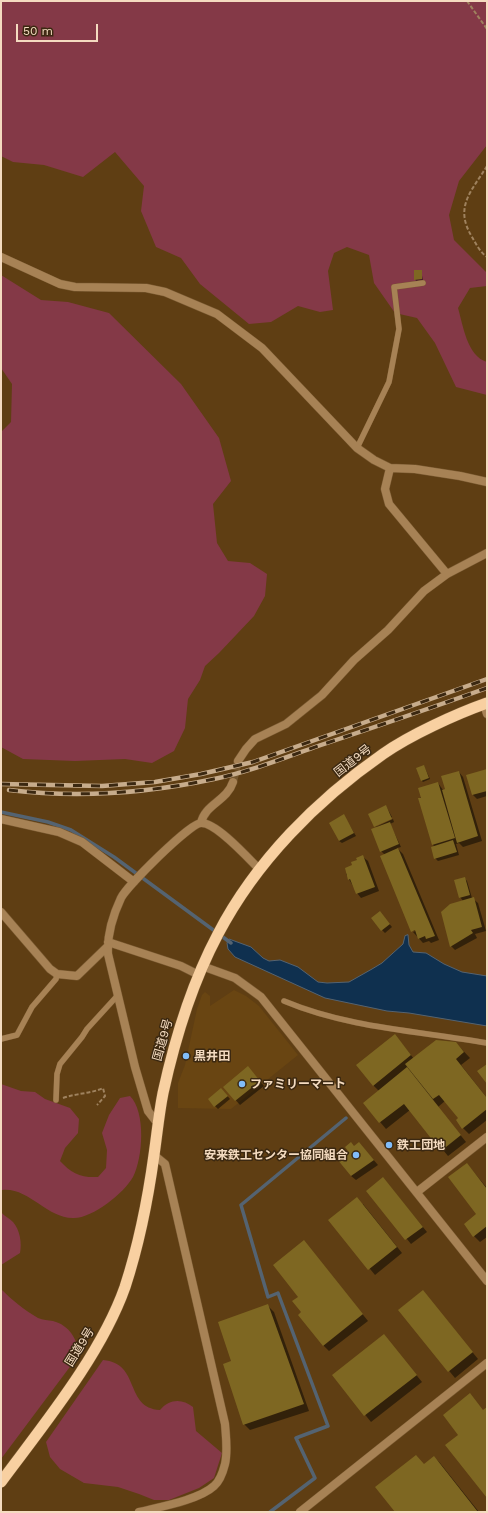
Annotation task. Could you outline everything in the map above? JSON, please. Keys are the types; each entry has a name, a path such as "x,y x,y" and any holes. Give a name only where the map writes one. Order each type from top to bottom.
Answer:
{"highway":[{"name":"国道9号","path":"1,1482 47,1420 85,1365 112,1318 125,1286 142,1224 158,1122 172,1056 200,970 219,931 260,870 303,819 346,782 385,752 421,732 486,707"}],"street":[{"path":"1,257 60,284 75,287 146,288 165,292 217,314 262,348 357,448 374,460 390,468 415,469 487,482"},
{"path":"390,468 385,489 389,504 447,574"},
{"path":"238,761 255,739 286,724 322,695 354,660 388,630 424,591 447,574 487,553"},
{"path":"201,823 206,811 226,796 233,782"},
{"path":"1,819 59,832 82,842 138,878"},
{"path":"158,1122 148,1111 135,1067 108,944 114,917 122,897 166,849 195,825 201,823 220,832 260,870"},
{"path":"1,912 50,969 57,974 77,976 108,944"},
{"path":"108,944 181,966 235,978 261,997 487,1280"},
{"path":"417,1192 487,1136"},
{"path":"139,1512 181,1501 210,1490 218,1482 221,1476 226,1452 225,1424 165,1164 154,1155"},
{"path":"300,1512 487,1363"}],"lane":[{"path":"357,448 389,382 399,329 394,287 423,283"},
{"path":"1,1038 17,1035 32,1007 56,979 57,974"},
{"path":"56,1100 56,1074 60,1064 87,1029 118,995"},
{"path":"284,1001 322,1015 345,1020 487,1043"}],"path":[{"path":"467,1 487,29"},
{"path":"487,166 467,200 463,213 467,229 476,244 487,257"},
{"path":"56,1100 75,1094 91,1093 103,1088 105,1096 97,1105"}],"shaded area":[{"path":"1,1 487,1 487,145 459,181 449,215 454,240 487,273 487,286 470,288 458,308 470,347 480,359 487,362 487,395 456,387 435,343 417,318 395,313 374,283 369,255 347,247 334,253 328,271 333,310 320,312 298,306 271,322 249,324 200,284 181,258 156,247 141,211 144,186 115,152 83,177 44,165 13,162 1,156"},
{"path":"1,275 41,300 68,302 109,313 181,384 219,438 231,481 213,504 217,543 228,561 250,563 267,574 265,596 254,616 205,666 200,680 188,699 185,728 174,751 152,763 125,759 75,761 23,759 1,747 1,432 11,422 12,384 1,368"},
{"path":"234,990 246,996 259,1006 298,1055 231,1109 178,1108 178,1083 185,1065 197,1009 202,995 205,992 210,996 210,1006"},
{"path":"1,1084 21,1091 35,1092 45,1099 70,1108 79,1119 78,1133 65,1148 60,1161 72,1172 86,1177 98,1177 106,1168 107,1150 102,1133 109,1115 120,1098 130,1096 139,1113 141,1124 141,1147 136,1169 129,1183 107,1204 90,1214 74,1218 55,1214 21,1193 12,1190 2,1190 1,1193"},
{"path":"1,1212 15,1225 19,1233 21,1245 20,1253 1,1265"},
{"path":"1,1289 9,1297 38,1318 53,1321 64,1326 75,1339 78,1356 1,1459"},
{"path":"103,1360 115,1363 123,1369 141,1402 149,1407 160,1410 171,1402 180,1401 193,1407 196,1431 222,1453 214,1478 199,1488 169,1500 154,1500 118,1487 84,1483 60,1469 50,1457 46,1442"}],"water":[{"path":"408,935 409,945 413,952 426,953 444,964 462,972 487,976 487,1026 409,1013 387,1011 325,998 235,957 228,949 227,943 229,939 251,947 263,958 269,961 280,960 298,967 318,982 327,983 349,982 372,969 382,963 403,944 405,936"}],"building":[{"path":"414,270 422,270 422,279 414,280"},
{"path":"424,765 429,778 421,781 416,768"},
{"path":"487,769 487,791 472,795 466,775"},
{"path":"459,771 478,836 457,843 442,790 445,789 441,776"},
{"path":"438,782 455,838 432,845 418,798 421,798 418,788"},
{"path":"386,805 392,819 374,827 368,814"},
{"path":"344,814 354,833 339,841 329,823"},
{"path":"390,822 399,844 380,852 371,829"},
{"path":"453,840 457,852 434,859 431,847"},
{"path":"398,848 435,936 426,939 425,936 418,939 415,930 411,932 380,856"},
{"path":"363,855 375,887 356,894 350,879 348,880 345,868 352,865 351,862 357,860 356,858"},
{"path":"465,877 470,895 459,898 454,880"},
{"path":"474,897 482,927 471,930 473,933 450,947 441,912 450,904"},
{"path":"380,911 390,924 381,931 371,918"},
{"path":"395,1034 411,1055 373,1086 356,1065"},
{"path":"436,1040 456,1042 464,1052 456,1059 487,1098 487,1109 462,1129 456,1120 458,1118 439,1095 433,1099 405,1064"},
{"path":"487,1064 487,1084 477,1071"},
{"name":"ファミリーマート","path":"248,1066 260,1081 235,1101 223,1087"},
{"path":"407,1067 461,1135 441,1151 404,1104 379,1123 363,1103"},
{"path":"221,1088 228,1096 214,1107 208,1099"},
{"name":"安来鉄工センター協同組合","path":"351,1142 354,1146 359,1142 374,1160 351,1176 337,1159 348,1151 345,1147"},
{"path":"467,1163 487,1189 487,1226 473,1237 464,1224 476,1214 448,1177"},
{"path":"383,1177 423,1227 405,1240 366,1191"},
{"path":"357,1197 397,1247 368,1270 328,1220"},
{"path":"304,1240 363,1314 323,1346 298,1315 301,1312 292,1301 298,1297 273,1265"},
{"path":"423,1290 473,1352 448,1372 398,1310"},
{"path":"268,1304 304,1404 243,1425 223,1364 231,1361 218,1322"},
{"path":"384,1334 417,1375 364,1416 332,1375"},
{"path":"470,1393 483,1410 487,1407 487,1498 445,1445 458,1435 443,1415"},
{"path":"416,1455 424,1464 434,1456 478,1512 395,1512 375,1487"}],"waterway":[{"path":"1,812 48,822 71,830 114,857 231,943"},
{"path":"270,1512 315,1478 296,1438 328,1426 278,1293 268,1297 241,1205 346,1118"}],"tunnel":[{"path":"233,782 238,761"}],"railway":[{"path":"1,784 102,786 155,782 201,774 253,762 487,679"},
{"path":"9,790 60,794 112,793 164,788 214,779 240,773 487,688"}],"place":[{"name":"黒井田","path":"186,1056"},
{"name":"ファミリーマート","path":"242,1084"},
{"name":"鉄工団地","path":"389,1145"},
{"name":"安来鉄工センター協同組合","path":"356,1155"}]}
